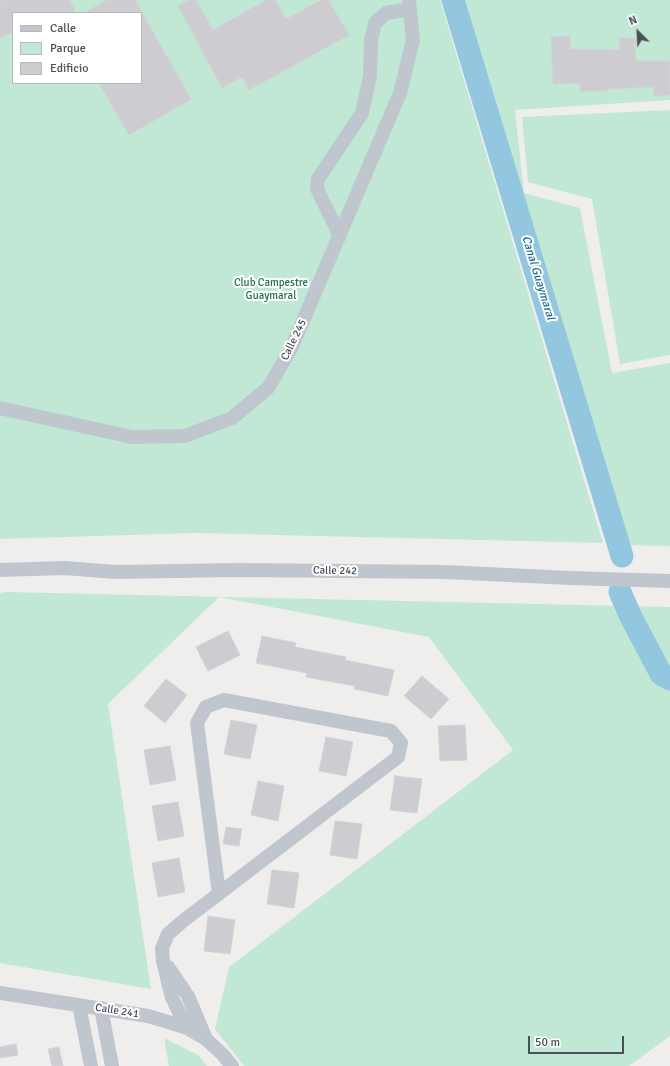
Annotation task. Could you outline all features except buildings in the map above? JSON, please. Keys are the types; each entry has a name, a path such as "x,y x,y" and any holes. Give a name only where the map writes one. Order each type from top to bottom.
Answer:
{"street":[{"name":"Calle 245","path":"0,408 132,437 185,436 232,418 268,388 292,349 400,93 413,40 410,4"},
{"path":"340,236 317,189 318,178 362,113 370,76 371,40 375,23 386,12 410,4"},
{"name":"Calle 242","path":"0,570 65,568 116,572 238,570 445,572 570,578 670,580"},
{"path":"188,1028 173,1000 163,960 162,948 168,934 218,894 398,757 401,743 391,731 224,700 206,707 197,723 218,894"},
{"path":"163,960 186,994 206,1039"},
{"name":"Calle 241","path":"0,993 148,1016 188,1028 206,1039 228,1061"},
{"path":"80,1005 91,1066"},
{"path":"100,1008 112,1066"}],"green space":[{"name":"Club Campestre Guaymaral","path":"0,0 440,0 603,543 195,533 0,539"},
{"path":"455,0 670,0 670,100 515,110 524,193 580,208 612,373 670,363 670,546 612,545"},
{"path":"670,110 670,355 620,364 592,199 528,182 522,117"},
{"path":"7,592 670,607 670,1036 629,1066 244,1066 215,1029 229,967 513,750 429,637 219,597 108,704 151,989 0,963 0,593"},
{"path":"164,1038 198,1055 207,1066 169,1066"}],"waterway":[{"name":"Canal Guaymaral","path":"453,0 622,556"},
{"name":"Canal Guaymaral","path":"620,592 630,615 661,674 670,679"}]}
